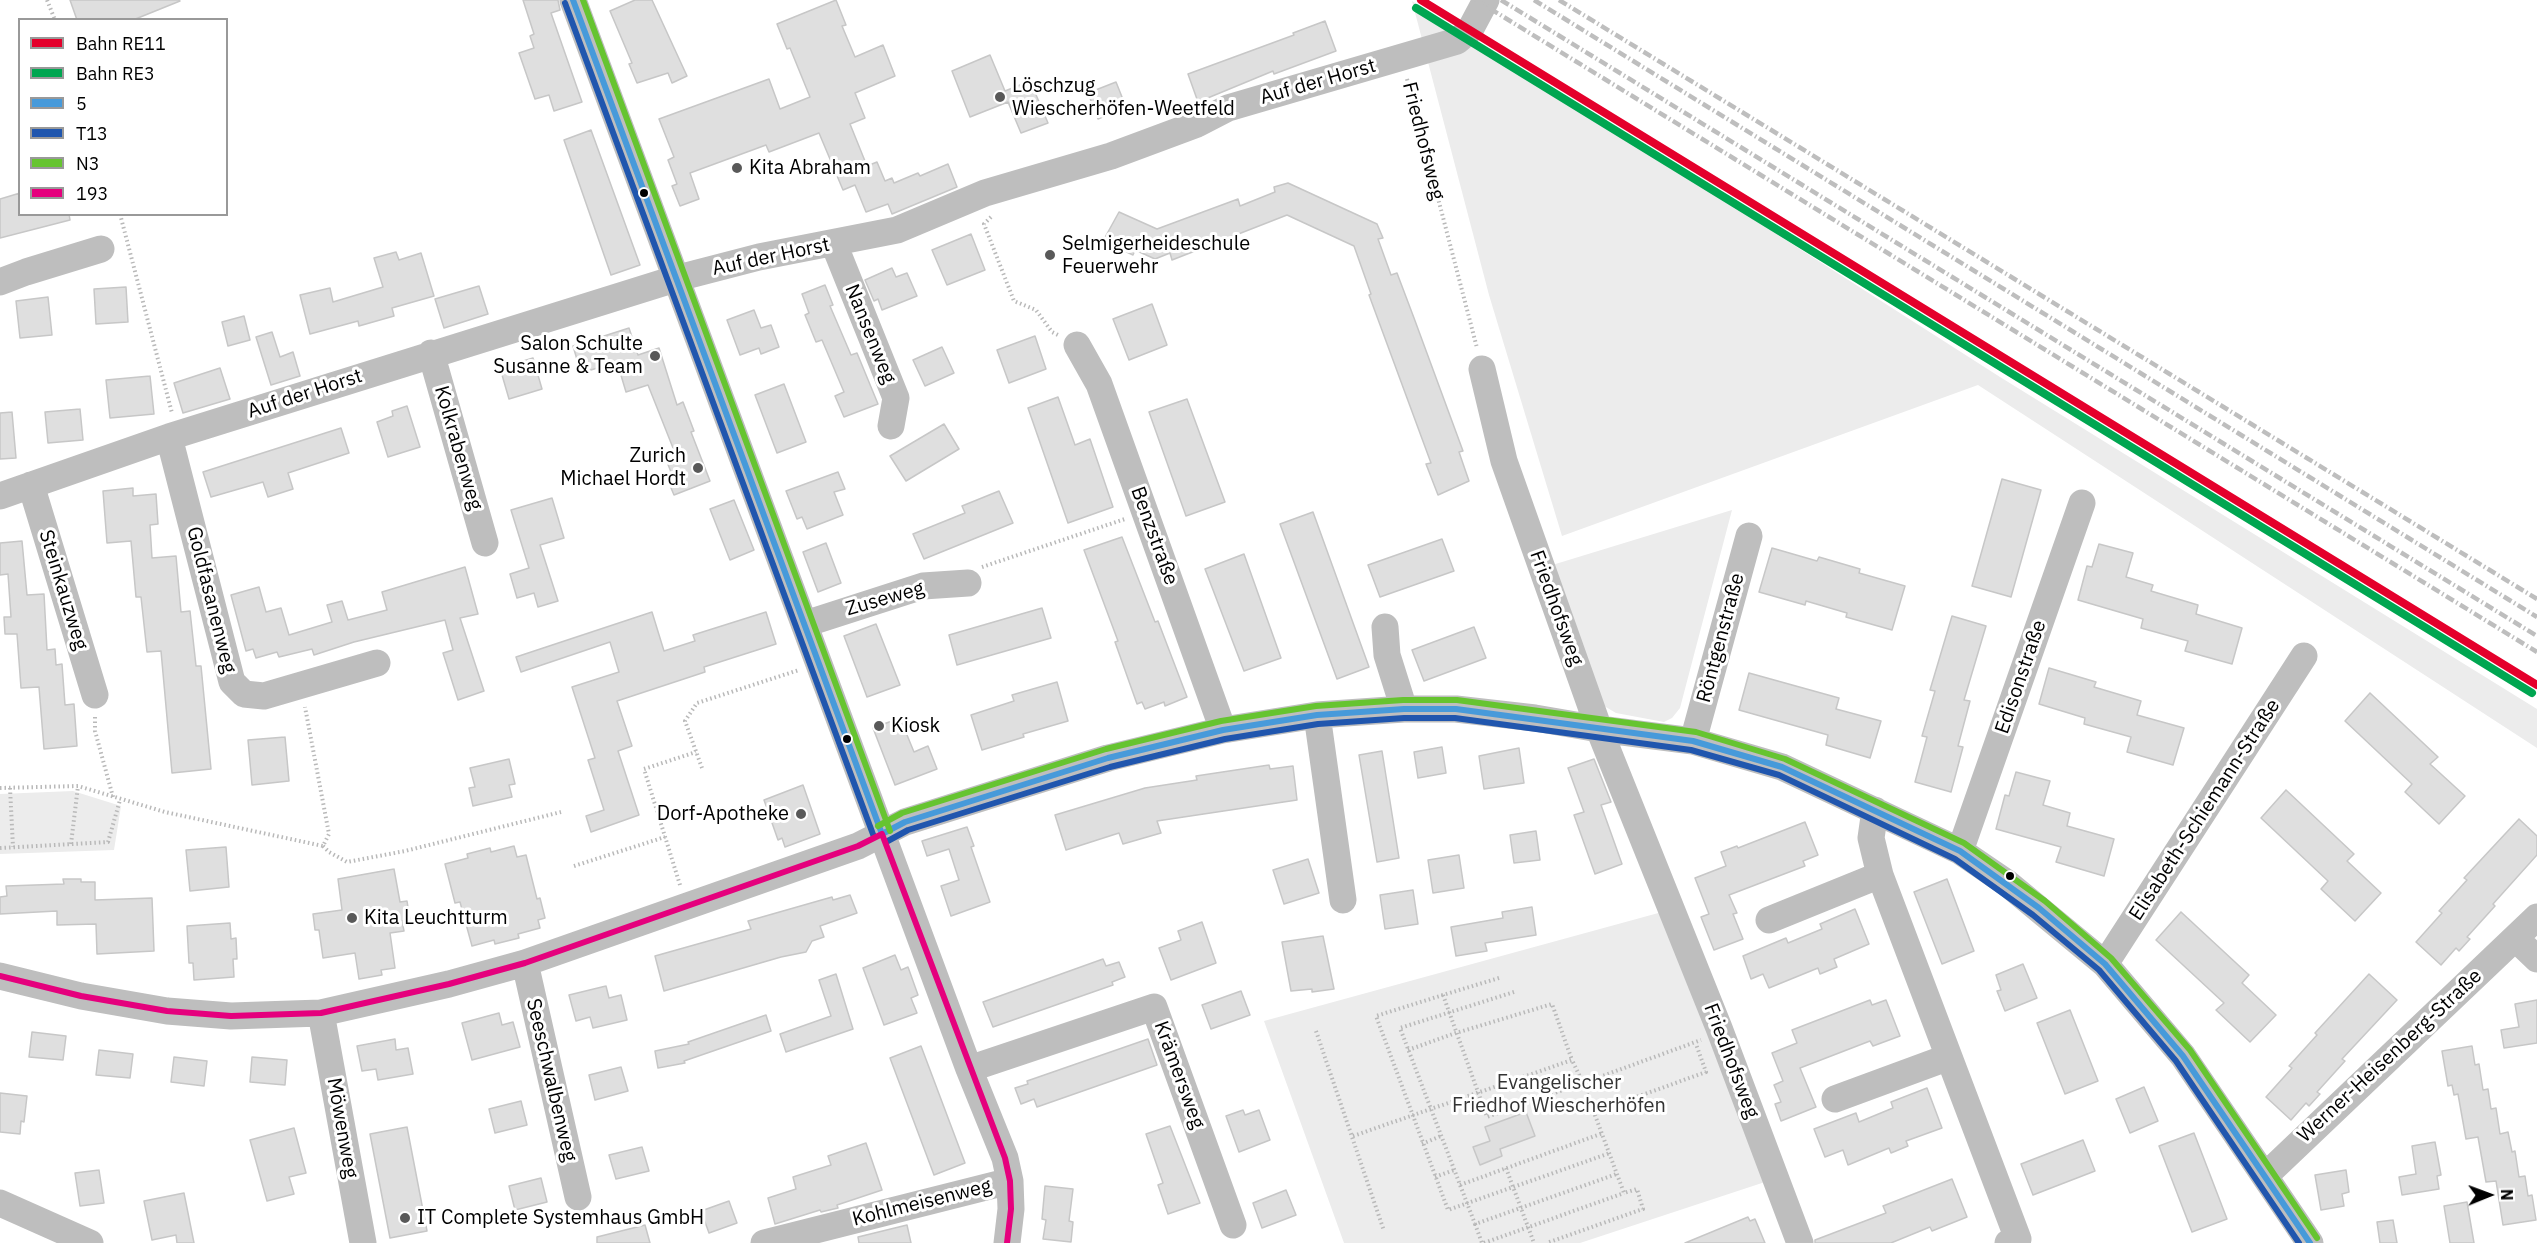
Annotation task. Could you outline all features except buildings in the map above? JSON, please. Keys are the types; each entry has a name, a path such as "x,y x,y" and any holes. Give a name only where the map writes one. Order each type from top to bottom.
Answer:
{"street":[{"path":"573,0 617,124 678,278 702,350 969,1069 1005,1158 1010,1181 1011,1209 1007,1243"},
{"name":"Friedhofsweg","path":"1402,58 1457,41 1470,30 1486,0"},
{"name":"Auf der Horst","path":"0,496 174,435 431,353 678,278 759,257 897,230 986,193 1111,156 1197,124 1228,108 1402,58"},
{"name":"Nansenweg","path":"834,244 896,398 891,426"},
{"path":"0,282 101,249"},
{"name":"Benzstraße","path":"1077,345 1099,384 1223,730"},
{"name":"Kolkrabenweg","path":"431,353 485,543"},
{"name":"Friedhofsweg","path":"1482,369 1504,461 1599,729 1719,1028 1800,1243"},
{"name":"Goldfasanenweg","path":"174,435 232,682 244,694 264,696 377,663"},
{"name":"Steinkauzweg","path":"31,485 95,695"},
{"name":"Edisonstraße","path":"1960,851 2082,503"},
{"name":"Röntgenstraße","path":"1693,741 1749,536"},
{"name":"Zuseweg","path":"805,624 923,586 968,583"},
{"path":"1385,627 1388,655 1404,710"},
{"name":"Elisabeth-Schiemann-Straße","path":"2105,964 2304,656"},
{"path":"0,976 81,996 167,1011 231,1017 321,1013 449,984 525,963 858,846 905,822 1108,758 1223,730 1317,715 1404,710 1456,709 1553,720 1599,729 1693,741 1782,767 1960,851 2039,908 2105,964 2183,1056 2266,1175 2310,1243"},
{"path":"1317,715 1343,900"},
{"path":"1875,810 1871,838 1880,875 1949,1057 2015,1242"},
{"path":"1769,920 1880,875"},
{"name":"Werner-Heisenberg-Straße","path":"2266,1175 2537,917"},
{"path":"2515,938 2537,958"},
{"name":"Seeschwalbenweg","path":"525,963 578,1197"},
{"name":"Krämersweg","path":"969,1069 1154,1007 1233,1225"},
{"name":"Möwenweg","path":"321,1013 363,1243"},
{"path":"1835,1099 1949,1057"},
{"name":"Kohlmeisenweg","path":"764,1243 1010,1181"},
{"path":"0,1203 90,1243"}],"path":[{"path":"47,0 54,18"},
{"name":"Friedhofsweg","path":"1402,58 1482,369"},
{"path":"986,193 991,203 991,217 984,224 1014,301 1036,310 1052,332 1077,345"},
{"path":"120,216 174,435"},
{"path":"968,583 984,565 1145,512"},
{"path":"702,768 685,720 697,703 819,663"},
{"path":"301,686 329,834 323,846"},
{"path":"95,695 95,731 113,798"},
{"path":"686,906 644,770 696,752"},
{"path":"0,788 78,786 120,800 221,825 323,846 347,862 405,851 561,812"},
{"path":"71,844 78,786"},
{"path":"10,788 13,847"},
{"path":"0,848 108,842 120,800"},
{"path":"574,866 665,837"},
{"path":"1499,978 1376,1016 1448,1210 1610,1153"},
{"path":"1515,992 1400,1028 1483,1243 1637,1189 1643,1209 1547,1243"},
{"path":"1443,995 1486,1117 1696,1044 1719,1028"},
{"path":"1408,1050 1552,1004 1624,1193"},
{"path":"1316,1031 1384,1231"},
{"path":"1595,1113 1706,1072 1696,1044"},
{"path":"1353,1136 1572,1060"},
{"path":"1460,1185 1603,1133"},
{"path":"1422,1144 1441,1136"},
{"path":"1506,1168 1534,1243"},
{"path":"1435,1177 1454,1170"},
{"path":"1474,1224 1617,1174"}],"green space":[{"path":"1412,1 2000,377 2537,709 2537,748 1978,385 1562,536 1489,295"},
{"path":"1732,510 1680,708 1672,718 1664,722 1616,713 1599,703 1549,566"},
{"path":"73,791 121,806 114,850 0,854 0,794"},
{"name":"Evangelischer Friedhof Wiescherhöfen","path":"1662,912 1765,1182 1580,1243 1344,1243 1264,1021"}],"railway":[{"path":"1476,0 2537,652"},
{"path":"1501,0 2537,636"},
{"path":"1534,0 2537,617"},
{"path":"1559,0 2537,599"}],"rail line":[{"name":"RE11","path":"1421,0 2537,685"},
{"name":"RE3","path":"1416,8 2532,693"}],"transit line":[{"name":"5","path":"573,0 882,834"},
{"name":"N3","path":"583,0 890,831"},
{"name":"T13","path":"565,3 874,837"},
{"name":"N3","path":"878,826 902,813 1106,749 1221,721 1316,706 1403,700 1457,700 1696,732 1785,759 1964,843 2045,901 2111,958 2190,1050 2317,1238"},
{"name":"5","path":"882,834 905,822 1108,758 1223,730 1317,715 1404,709 1456,709 1693,741 1782,767 1960,851 2039,908 2105,964 2183,1056 2310,1243"},
{"name":"T13","path":"886,842 908,830 1110,767 1225,739 1318,724 1404,718 1455,718 1691,750 1779,775 1955,859 2033,915 2099,970 2176,1061 2299,1243"},
{"name":"193","path":"882,834 1005,1158 1010,1181 1011,1209 1007,1243"},
{"name":"193","path":"0,976 81,996 167,1011 231,1016 321,1013 449,984 525,963 858,846 882,834"}],"place":[{"name":"Löschzug Wiescherhöfen-Weetfeld","path":"1000,97"},
{"name":"Kita Abraham","path":"737,168"},
{"name":"Selmigerheideschule Feuerwehr","path":"1050,255"},
{"name":"Salon Schulte Susanne & Team","path":"655,356"},
{"name":"Zurich Michael Hordt","path":"698,468"},
{"name":"Kiosk","path":"879,726"},
{"name":"Dorf-Apotheke","path":"801,814"},
{"name":"Kita Leuchtturm","path":"352,918"},
{"name":"IT Complete Systemhaus GmbH","path":"405,1218"}]}
